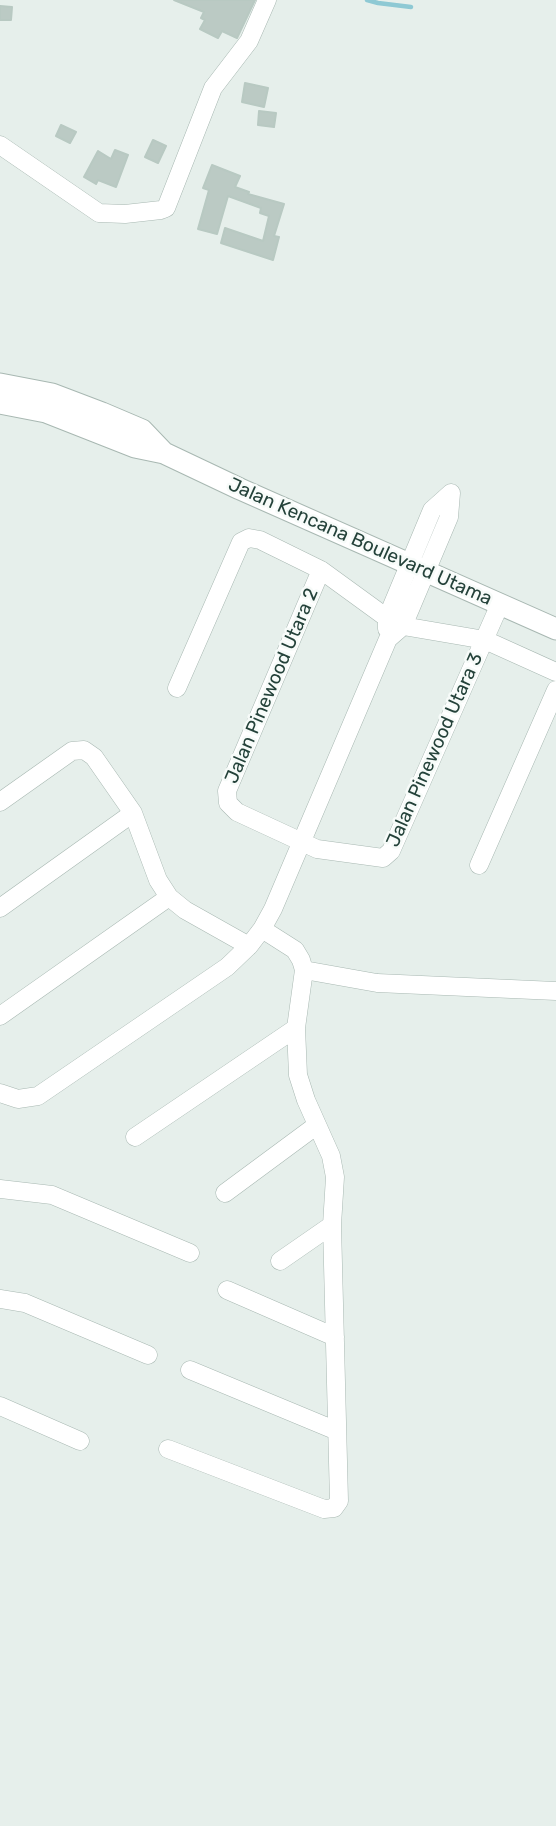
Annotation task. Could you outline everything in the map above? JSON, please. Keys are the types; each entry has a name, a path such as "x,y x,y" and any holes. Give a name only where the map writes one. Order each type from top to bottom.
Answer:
{"street":[{"path":"0,145 99,214 125,214 166,208 213,88 249,41 267,0"},
{"name":"Jalan Kencana Boulevard Utama","path":"0,384 52,394 102,413 142,430 164,453"},
{"name":"Jalan Kencana Boulevard Utama","path":"0,403 46,412 135,447 164,453 556,629"},
{"path":"177,688 241,542 249,538 260,540 321,570 395,622 485,640 556,672"},
{"path":"0,1093 18,1098 38,1096 227,967 249,946 273,909 417,568"},
{"name":"Jalan Pinewood Utara 2","path":"302,842 237,812 228,803 227,791 321,570"},
{"name":"Jalan Pinewood Utara 3","path":"302,842 317,849 383,858 391,851 500,604"},
{"path":"479,865 556,690"},
{"path":"0,802 72,751 84,750 93,757 134,813 158,880 169,897 185,910 249,946"},
{"path":"0,908 134,813"},
{"path":"0,1016 169,897"},
{"path":"168,1449 324,1509 334,1508 339,1501 332,1225 335,1177 331,1156 298,1075 296,1028 304,970 295,950 262,929"},
{"path":"304,970 377,983 556,991"},
{"path":"135,1137 296,1028"},
{"path":"225,1193 317,1125"},
{"path":"0,1189 52,1195 190,1252"},
{"path":"280,1261 332,1225"},
{"path":"227,1290 335,1338"},
{"path":"0,1299 25,1303 148,1355"},
{"path":"190,1370 337,1431"},
{"path":"0,1406 80,1441"}],"building":[{"path":"174,0 255,0 237,38 222,31 218,38 200,29 205,20 201,18 204,12"},
{"path":"0,6 12,7 11,20 0,20"},
{"path":"245,83 268,88 264,107 242,102"},
{"path":"259,111 276,113 274,127 258,125"},
{"path":"61,125 76,132 70,143 56,136"},
{"path":"153,140 166,146 158,163 145,157"},
{"path":"115,150 128,155 116,187 98,180 96,184 84,177 98,151 111,159"},
{"path":"212,165 240,176 235,187 249,192 248,194 284,204 274,236 279,237 273,260 221,243 225,228 263,241 269,216 260,213 261,208 228,196 217,234 198,229 209,190 203,188"}],"waterway":[{"path":"367,0 411,7"}]}
